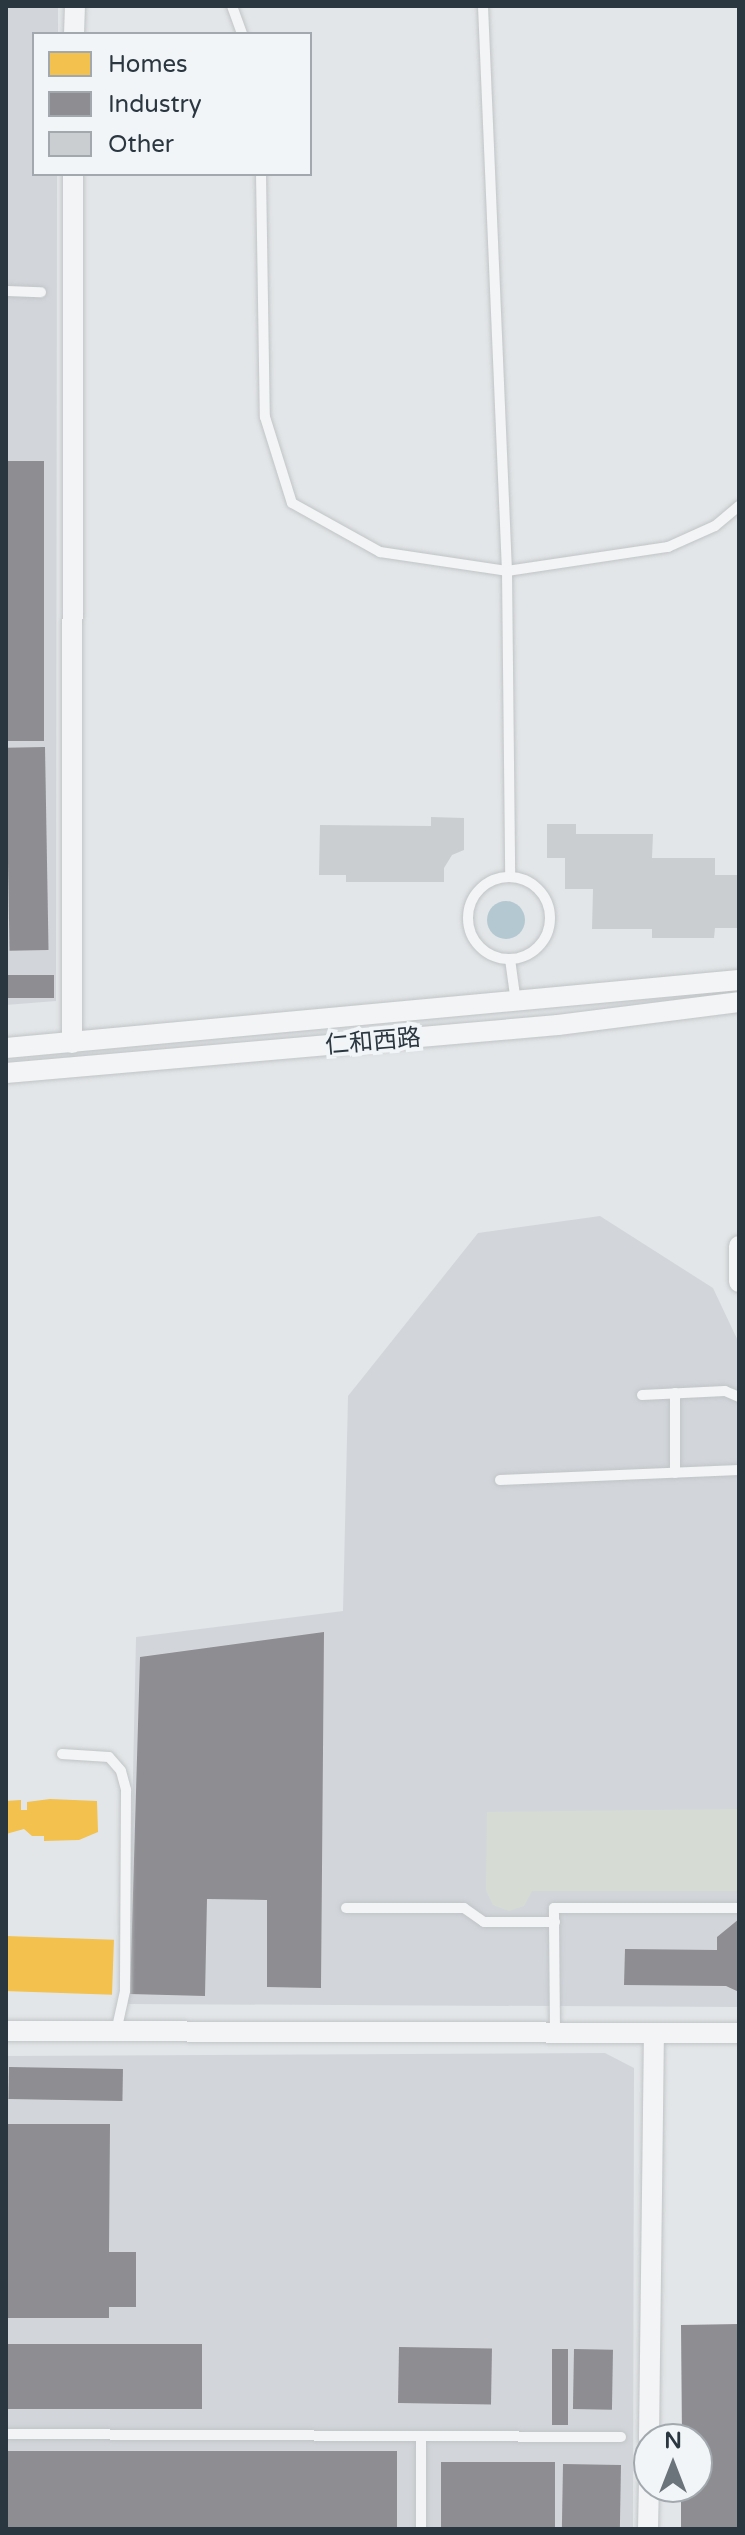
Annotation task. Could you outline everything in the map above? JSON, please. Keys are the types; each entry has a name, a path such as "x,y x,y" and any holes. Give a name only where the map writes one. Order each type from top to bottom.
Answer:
{"street":[{"path":"74,32 75,6"},
{"path":"72,1043 73,176"},
{"name":"仁和西路","path":"6,1048 739,980"},
{"path":"552,999 558,1025"},
{"name":"仁和西路","path":"6,1073 558,1025 739,1002"},
{"path":"739,1246 739,1282"},
{"path":"6,2031 739,2033"},
{"path":"649,2423 654,2033"},
{"path":"648,2529 649,2503"}],"lane":[{"path":"232,6 241,32"},
{"path":"483,6 507,571 510,877"},
{"path":"261,176 265,417 292,503 380,552 507,571 668,547 715,526 739,506"},
{"path":"6,291 41,292"},
{"path":"510,877 534,886 549,907 550,920 541,944 510,959 481,949 468,924 474,896 496,879 510,877"},
{"path":"510,959 516,1003"},
{"path":"642,1395 725,1391 739,1397"},
{"path":"675,1393 675,1473"},
{"path":"500,1480 739,1470"},
{"path":"62,1754 109,1757 121,1771 126,1790 125,1991 116,2032"},
{"path":"346,1908 464,1908 484,1922 555,1922"},
{"path":"555,2032 554,1908 739,1908"},
{"path":"6,2434 621,2437"},
{"path":"421,2436 421,2529"}],"shaded area":[{"path":"6,6 58,6 58,32 32,32 32,176 57,176 56,1001 6,1005"},
{"path":"600,1216 713,1288 739,1343 739,2007 128,2004 136,1637 343,1611 348,1396 478,1233"},
{"path":"739,1809 739,1891 532,1891 524,1906 509,1911 493,1905 486,1890 487,1812"},
{"path":"605,2053 634,2068 633,2529 6,2529 6,2056"}],"water":[{"path":"506,901 519,907 525,920 519,933 506,939 493,933 487,920 493,907"}],"building: Homes":[{"path":"50,1799 97,1801 98,1832 79,1840 44,1841 44,1836 32,1836 24,1829 6,1834 6,1801 21,1800 21,1810 27,1810 27,1802"},
{"path":"6,1936 114,1940 112,1995 6,1991"}],"building: Industry":[{"path":"6,461 44,461 44,741 6,741"},
{"path":"45,747 49,950 10,951 6,748"},
{"path":"6,975 54,975 54,998 6,998"},
{"path":"324,1632 321,1988 267,1987 267,1900 207,1899 205,1996 130,1994 140,1657"},
{"path":"739,1919 739,1992 726,1986 624,1985 625,1949 717,1950 717,1937"},
{"path":"9,2067 123,2069 122,2101 8,2099"},
{"path":"6,2124 110,2124 109,2252 136,2252 136,2307 109,2307 109,2318 6,2318"},
{"path":"739,2324 739,2529 681,2529 681,2503 713,2503 713,2423 682,2423 681,2325"},
{"path":"6,2344 202,2344 202,2409 6,2409"},
{"path":"399,2347 492,2349 491,2405 398,2403"},
{"path":"552,2349 568,2349 568,2425 552,2425"},
{"path":"574,2349 613,2350 612,2410 573,2409"},
{"path":"6,2451 397,2451 397,2529 6,2529"},
{"path":"441,2462 555,2462 555,2529 441,2529"},
{"path":"563,2464 621,2465 620,2529 562,2529"}],"building: Other":[{"path":"431,817 464,818 464,850 452,855 444,868 444,882 346,882 346,875 319,875 320,825 431,826"},
{"path":"547,824 576,824 576,834 653,834 652,858 715,858 715,875 739,875 739,928 715,928 714,938 652,938 652,929 592,929 593,889 565,889 565,858 547,858"}]}
